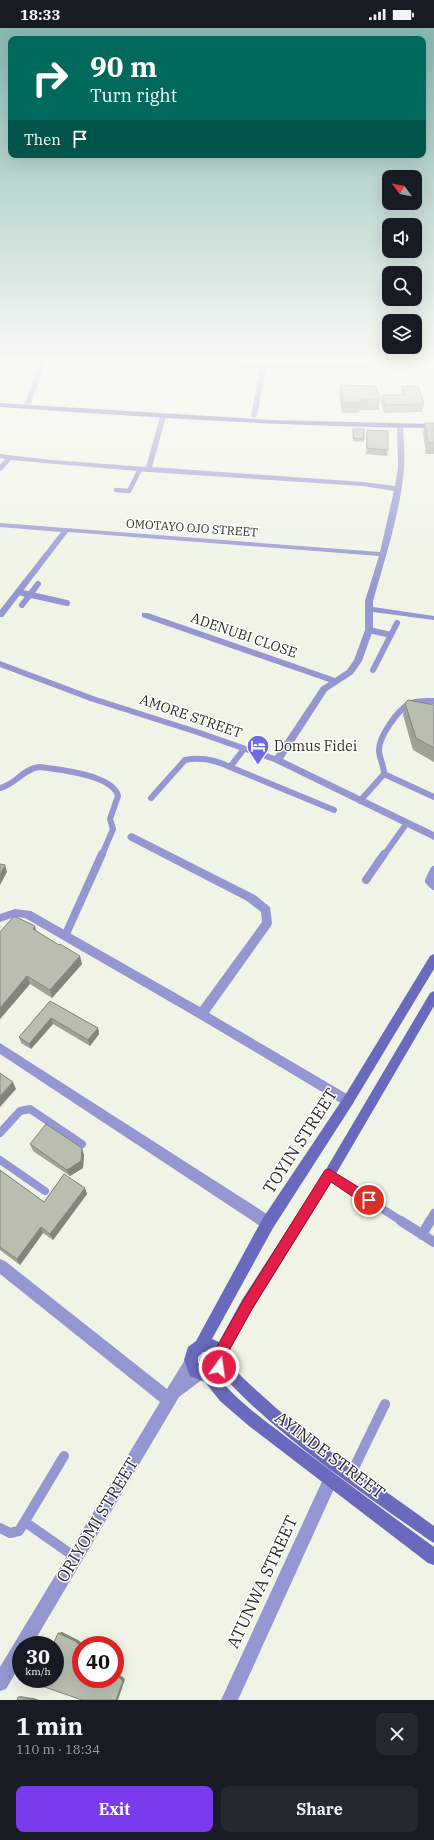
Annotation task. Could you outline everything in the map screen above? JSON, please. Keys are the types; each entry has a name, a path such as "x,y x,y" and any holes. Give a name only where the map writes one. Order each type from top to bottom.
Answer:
{"main road":[{"name":"TOYIN STREET","path":"201,1344 268,1223 348,1101 434,959"},
{"path":"220,1358 212,1346 207,1344 201,1344 196,1348 192,1355 199,1371 217,1371 220,1358 247,1305 329,1174 434,996"},
{"name":"AYINDE STREET","path":"220,1358 244,1388 276,1419 434,1535"},
{"name":"AYINDE STREET","path":"199,1371 237,1408 330,1480 434,1556"}],"street":[{"path":"148,470 157,437"},
{"path":"277,760 324,689 335,680 350,672 358,660 369,630 369,600 383,554 398,489 401,468 400,437"},
{"path":"0,456 148,470 363,484 398,489"},
{"path":"0,468 9,458"},
{"name":"OMOTAYO OJO STREET","path":"0,525 383,554"},
{"path":"0,615 66,530"},
{"path":"368,609 434,618"},
{"name":"ADENUBI CLOSE","path":"145,614 335,680"},
{"name":"AMORE STREET","path":"0,664 93,699 277,760 434,836"},
{"path":"132,837 251,898 266,910 267,923 202,1014"},
{"path":"0,918 15,913 27,914 202,1014 348,1101"},
{"path":"0,1048 268,1223"},
{"path":"0,1266 170,1398 199,1371"},
{"name":"ORIYOMI STREET","path":"28,1636 170,1398"},
{"name":"ATUNWA STREET","path":"229,1700 330,1480"},
{"path":"0,1683 12,1663"}],"lane":[{"path":"116,490 129,491 140,469"},
{"path":"22,605 38,584"},
{"path":"18,592 67,603"},
{"path":"373,670 397,623"},
{"path":"369,630 391,635"},
{"path":"360,801 384,774 385,767 379,755 379,747 381,739 393,720 408,704 417,701 434,701"},
{"path":"230,767 244,749"},
{"path":"152,798 185,760 195,759 221,763 334,810"},
{"path":"0,788 6,788 30,770 41,766 98,778 106,781 117,791 119,796 118,801 110,819 113,829 111,836 65,936"},
{"path":"384,774 434,798"},
{"path":"366,880 407,823"},
{"path":"434,870 429,881 434,886"},
{"path":"0,1133 20,1111 30,1109 82,1144"},
{"path":"0,1160 45,1190"},
{"path":"329,1174 434,1242"},
{"path":"422,1235 434,1213"},
{"path":"351,1474 385,1404"},
{"path":"0,1528 8,1534 13,1534 19,1531 64,1456"},
{"path":"25,1522 75,1557"}],"building":[{"path":"364,437 364,439 353,438"},
{"path":"367,437 388,437 388,450 367,448"},
{"path":"427,437 434,437 434,443 428,443"},
{"path":"408,700 434,705 434,748 416,738 405,703"},
{"path":"0,864 5,865 0,875"},
{"path":"14,916 35,926 33,929 80,956 50,990 27,976 0,1008 0,932"},
{"path":"50,1001 98,1028 88,1040 51,1018 29,1044 19,1037"},
{"path":"0,1073 13,1082 0,1096"},
{"path":"46,1124 82,1148 81,1161 67,1170 30,1144"},
{"path":"0,1170 44,1202 64,1174 85,1188 50,1234 41,1227 17,1259 0,1247"},
{"path":"58,1633 72,1640 72,1688 120,1688 116,1700 82,1700 48,1688 64,1688 64,1636 57,1636"},
{"path":"18,1697 31,1699 33,1700 17,1700"}],"place":[{"name":"Domus Fidei","path":"258,766"}],"route":[{"path":"219,1367 220,1355 247,1305 329,1174 369,1200"}]}
